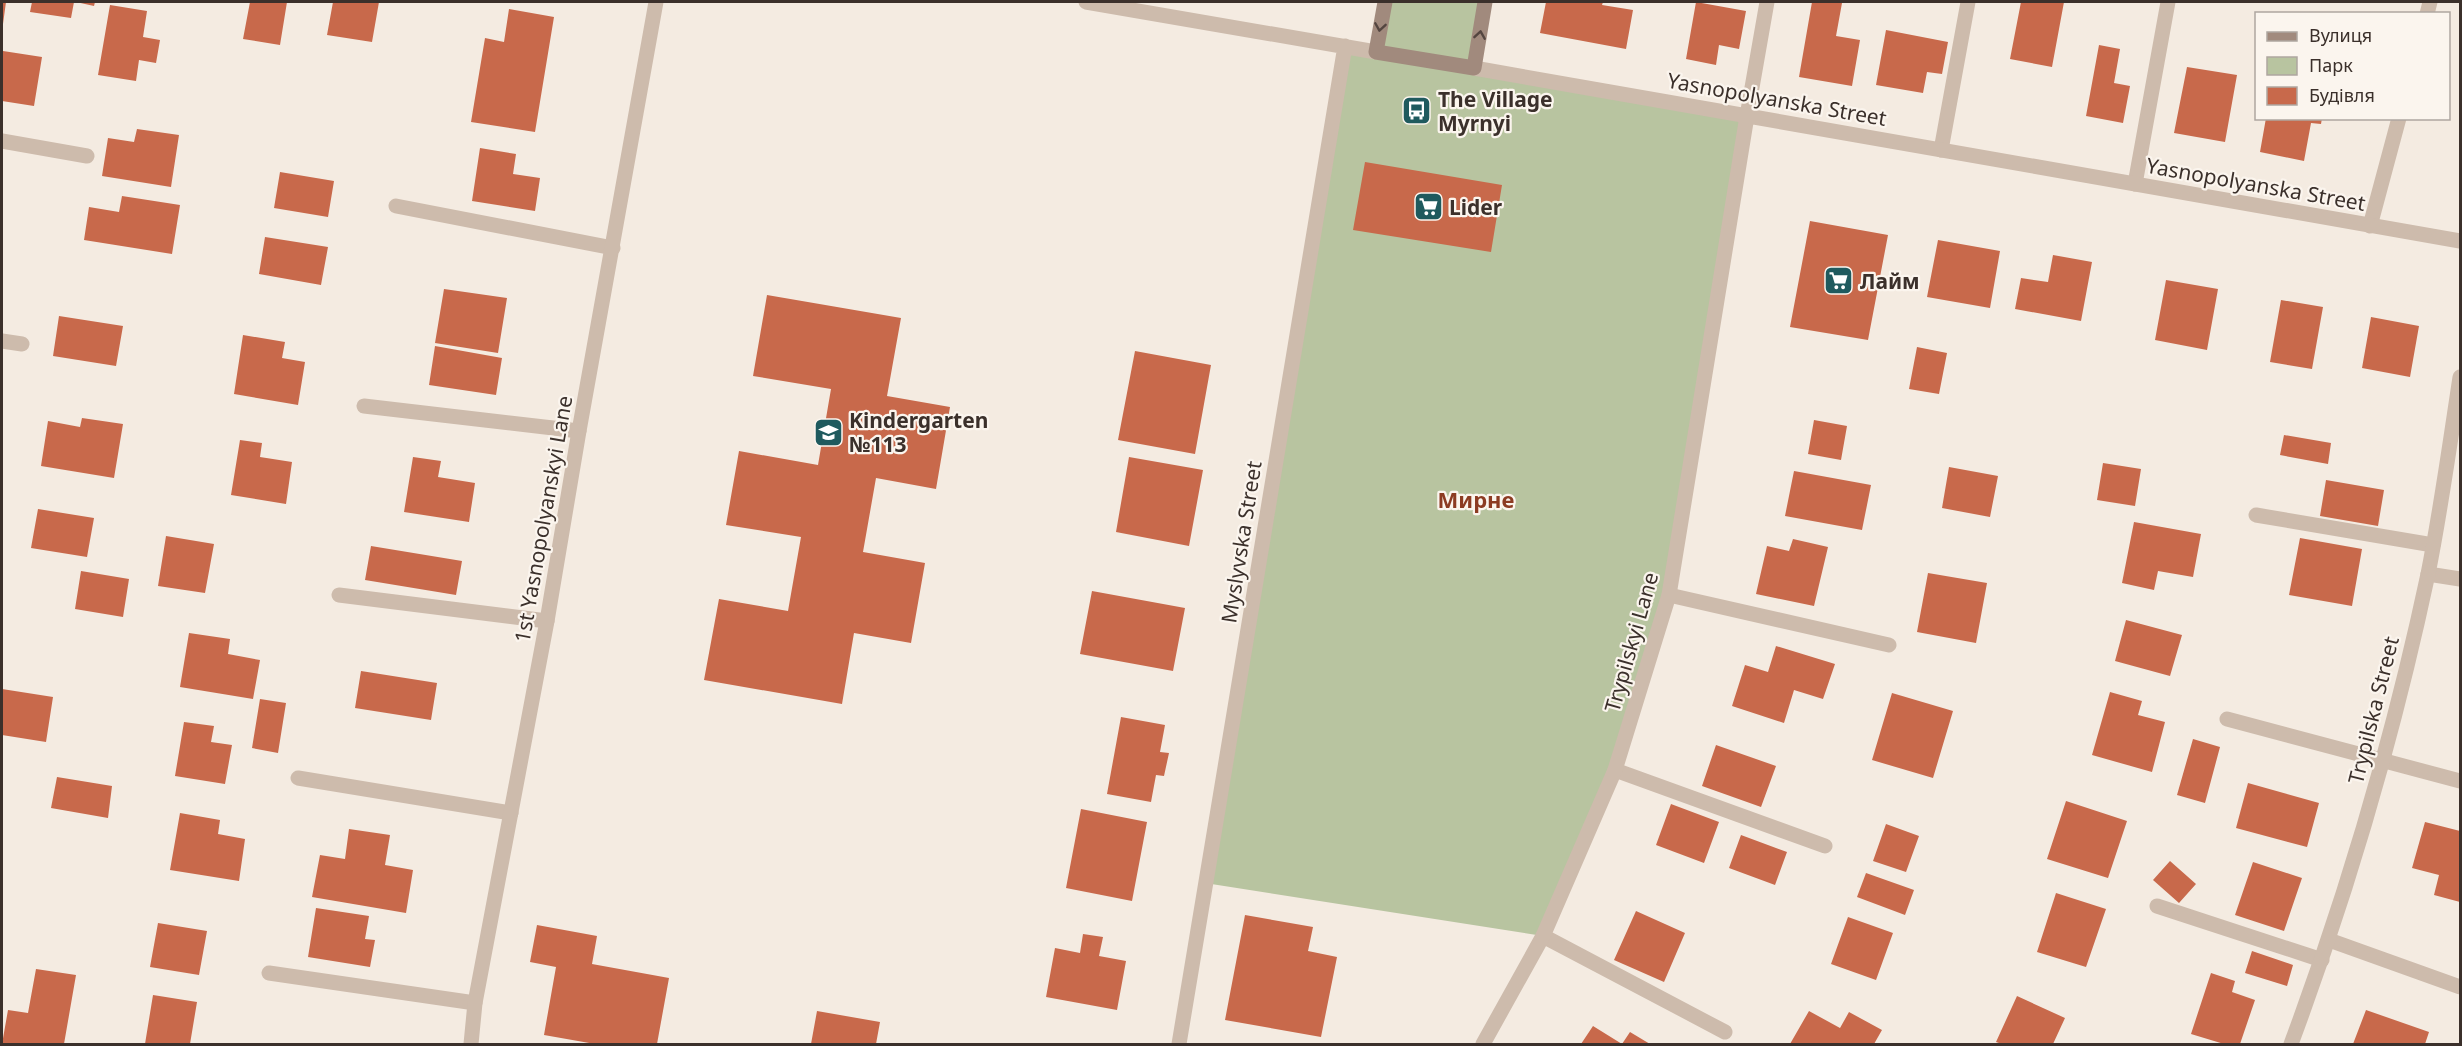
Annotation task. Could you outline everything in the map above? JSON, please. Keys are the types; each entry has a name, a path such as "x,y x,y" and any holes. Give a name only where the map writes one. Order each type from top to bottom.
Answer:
{"street":[{"name":"1st Yasnopolyanskyi Lane","path":"471,1044 475,1003 547,621 656,2"},
{"name":"Yasnopolyanska Street","path":"1086,2 2460,242"},
{"path":"1376,52 1385,2"},
{"path":"1474,68 1485,2"},
{"name":"Trypilskyi Lane","path":"1483,1044 1543,936 1615,770 1669,596 1767,2"},
{"path":"1941,150 1968,2"},
{"path":"2135,184 2168,2"},
{"name":"Myslyvska Street","path":"1179,1044 1345,46"},
{"path":"2370,226 2397,120"},
{"path":"2,141 87,156"},
{"path":"396,206 613,248"},
{"path":"2,340 22,344"},
{"name":"Trypilska Street","path":"2291,1044 2329,940 2383,760 2428,574 2460,377"},
{"path":"364,406 579,431"},
{"path":"2256,515 2433,545"},
{"path":"2428,574 2460,579"},
{"path":"339,595 547,621"},
{"path":"1669,596 1889,645"},
{"path":"2228,718 2460,781"},
{"path":"1615,770 1825,846"},
{"path":"298,778 511,813"},
{"path":"2157,906 2322,960"},
{"path":"1543,936 1725,1032"},
{"path":"2329,940 2460,987"},
{"path":"269,973 475,1003"}],"green space":[{"path":"1385,2 1485,2 1474,67 1747,116 1669,595 1615,770 1543,936 1205,883 1345,46 1376,51"}],"building":[{"path":"2,2 6,2 3,24 2,24"},
{"path":"32,2 74,2 71,18 30,12"},
{"path":"76,2 95,2 94,6"},
{"path":"250,2 287,2 280,45 243,39"},
{"path":"333,2 379,2 372,42 327,35"},
{"path":"1546,2 1603,2 1602,5 1633,10 1626,49 1540,33"},
{"path":"1696,2 1746,11 1739,49 1719,45 1716,65 1686,59"},
{"path":"1812,2 1842,3 1836,36 1860,40 1852,86 1799,77"},
{"path":"2021,2 2064,2 2052,67 2010,59"},
{"path":"110,5 147,11 143,37 160,40 156,63 139,60 136,81 98,75"},
{"path":"509,9 554,17 535,132 471,122 485,38 504,42"},
{"path":"1886,30 1948,42 1942,74 1927,72 1923,93 1876,85"},
{"path":"2099,45 2120,49 2114,83 2130,86 2123,123 2086,116"},
{"path":"3,51 42,57 34,106 2,101"},
{"path":"2187,67 2237,75 2225,142 2174,133"},
{"path":"2266,120 2322,120 2321,124 2311,123 2304,161 2260,152"},
{"path":"137,129 179,135 171,187 102,176 108,138 134,142"},
{"path":"480,148 516,154 513,174 540,178 535,211 472,201"},
{"path":"1365,162 1502,185 1491,252 1353,230"},
{"path":"280,172 334,181 328,217 274,208"},
{"path":"122,196 180,205 172,254 84,240 89,207 119,212"},
{"path":"1810,221 1888,235 1868,340 1790,327"},
{"path":"265,237 328,247 321,285 259,274"},
{"path":"1938,240 2000,251 1990,308 1927,297"},
{"path":"2053,255 2092,262 2081,321 2015,309 2021,278 2048,282"},
{"path":"2166,280 2218,289 2207,350 2155,340"},
{"path":"444,289 507,298 498,353 435,343"},
{"path":"767,295 901,318 887,396 950,407 936,489 876,478 863,552 925,563 911,643 854,633 842,704 704,680 719,599 788,611 801,537 726,525 739,451 818,465 831,389 753,376"},
{"path":"2281,300 2323,307 2312,369 2270,362"},
{"path":"59,316 123,326 116,366 53,356"},
{"path":"2371,317 2419,326 2410,377 2362,368"},
{"path":"243,335 285,342 282,358 305,362 298,405 234,394"},
{"path":"435,346 502,358 496,395 429,385"},
{"path":"1917,347 1947,353 1939,394 1909,389"},
{"path":"1135,351 1211,365 1195,454 1118,440"},
{"path":"82,418 123,424 114,478 41,466 48,421 80,427"},
{"path":"1814,420 1847,426 1841,460 1808,454"},
{"path":"2284,435 2331,443 2328,464 2280,455"},
{"path":"240,440 262,443 260,457 292,462 286,504 231,495"},
{"path":"413,457 441,461 438,477 475,483 469,522 404,512"},
{"path":"1129,457 1203,470 1189,546 1116,532"},
{"path":"2103,463 2141,469 2135,506 2097,500"},
{"path":"1949,467 1998,476 1990,517 1942,508"},
{"path":"1794,471 1871,485 1862,530 1785,516"},
{"path":"2326,480 2384,490 2378,526 2320,516"},
{"path":"38,509 94,518 87,557 31,548"},
{"path":"2134,522 2201,534 2193,577 2158,571 2154,590 2122,583"},
{"path":"166,536 214,544 205,593 158,586"},
{"path":"2300,538 2362,549 2352,606 2289,595"},
{"path":"1793,539 1828,547 1814,606 1756,594 1767,546 1789,551"},
{"path":"371,546 462,561 456,595 365,580"},
{"path":"81,571 129,579 123,617 75,609"},
{"path":"1928,573 1987,583 1976,643 1917,632"},
{"path":"1092,591 1185,608 1173,671 1080,654"},
{"path":"2126,620 2182,635 2170,676 2115,661"},
{"path":"189,633 230,639 228,654 260,660 253,699 180,687"},
{"path":"1776,646 1835,664 1823,699 1794,690 1784,723 1732,706 1745,665 1768,672"},
{"path":"361,671 437,683 431,720 355,708"},
{"path":"2,689 53,697 46,742 2,735"},
{"path":"2110,692 2142,701 2138,715 2165,722 2152,772 2092,755"},
{"path":"1892,693 1953,711 1933,778 1872,760"},
{"path":"260,699 286,703 278,753 252,748"},
{"path":"1121,717 1165,725 1160,752 1169,753 1164,776 1156,775 1151,802 1107,794"},
{"path":"184,722 214,726 211,742 232,745 225,784 175,776"},
{"path":"2193,739 2220,747 2205,803 2177,795"},
{"path":"1716,745 1776,766 1761,807 1702,786"},
{"path":"57,777 112,786 108,818 51,808"},
{"path":"2248,783 2319,803 2307,847 2236,828"},
{"path":"2066,801 2127,821 2108,878 2047,859"},
{"path":"1671,804 1719,822 1704,863 1656,845"},
{"path":"1081,809 1147,822 1132,901 1066,888"},
{"path":"180,813 220,820 218,834 245,839 239,881 170,870"},
{"path":"2425,822 2460,831 2460,902 2434,895 2439,875 2412,868"},
{"path":"1886,824 1919,836 1906,872 1873,861"},
{"path":"349,829 390,835 385,865 413,870 406,913 312,897 320,855 345,859"},
{"path":"1741,835 1787,852 1775,885 1729,868"},
{"path":"2170,861 2196,884 2179,903 2153,880"},
{"path":"2253,862 2302,878 2284,931 2235,915"},
{"path":"1866,873 1914,890 1905,915 1857,897"},
{"path":"2056,893 2106,909 2086,967 2037,952"},
{"path":"316,908 369,916 365,939 375,940 370,967 308,957"},
{"path":"1636,911 1685,933 1664,982 1614,960"},
{"path":"1245,915 1313,927 1308,951 1337,957 1321,1037 1225,1020"},
{"path":"1848,917 1893,933 1876,980 1831,964"},
{"path":"158,923 207,931 199,975 150,967"},
{"path":"537,925 597,936 592,964 669,978 657,1044 595,1044 544,1035 556,967 530,962"},
{"path":"1083,934 1103,937 1099,956 1126,961 1117,1010 1046,997 1055,948 1080,953"},
{"path":"2252,951 2293,965 2287,986 2245,973"},
{"path":"36,969 76,975 64,1044 2,1044 8,1010 28,1013"},
{"path":"2211,973 2235,981 2232,992 2255,1000 2240,1044 2224,1044 2191,1034"},
{"path":"153,995 197,1002 190,1044 145,1044"},
{"path":"2017,996 2065,1018 2053,1044 1996,1042"},
{"path":"2366,1010 2429,1032 2425,1044 2353,1044"},
{"path":"817,1011 880,1022 876,1044 811,1044"},
{"path":"1809,1011 1840,1028 1849,1012 1882,1030 1874,1044 1790,1044"},
{"path":"1593,1026 1622,1044 1581,1044"},
{"path":"1630,1032 1650,1044 1622,1044"}],"place":[{"name":"The Village Myrnyi","path":"1417,111"},
{"name":"Lider","path":"1428,207"},
{"name":"Лайм","path":"1839,281"},
{"name":"Kindergarten №113","path":"828,432"}],"district":[{"name":"Мирне","path":"1476,499"}]}
